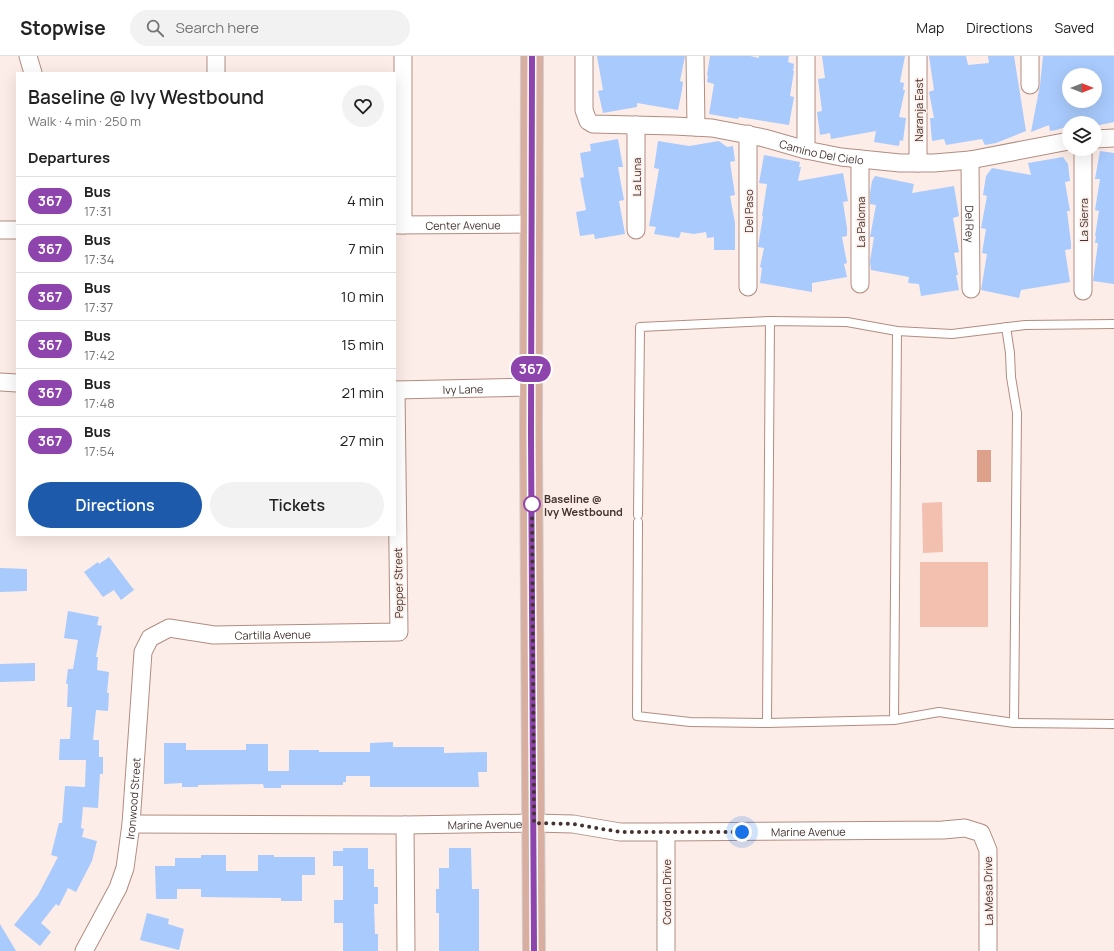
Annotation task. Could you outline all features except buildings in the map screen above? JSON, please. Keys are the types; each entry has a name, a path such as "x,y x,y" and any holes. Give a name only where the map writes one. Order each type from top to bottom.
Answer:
{"main road":[{"path":"532,56 531,387 534,951"}],"street":[{"path":"28,56 33,72"},
{"path":"216,56 216,72"},
{"path":"399,225 403,56"},
{"name":"Camino Del Cielo","path":"584,56 584,110 588,121 593,124 696,126 748,134 806,150 841,157 918,163 970,160 1062,142"},
{"path":"695,56 696,126"},
{"path":"806,56 806,150"},
{"name":"Naranja East","path":"918,56 918,163"},
{"path":"1030,56 1030,85"},
{"name":"La Luna","path":"636,125 636,230"},
{"name":"Del Paso","path":"748,134 748,287"},
{"path":"1102,139 1114,138"},
{"name":"La Sierra","path":"1083,156 1083,291"},
{"name":"La Paloma","path":"860,159 860,284"},
{"name":"Del Rey","path":"970,160 971,289"},
{"name":"Center Avenue","path":"399,225 531,224"},
{"path":"0,230 16,230"},
{"path":"0,382 16,383"},
{"name":"Ivy Lane","path":"396,390 531,387"},
{"name":"Pepper Street","path":"396,390 399,632"},
{"name":"Cartilla Avenue","path":"150,638 169,628 214,635 399,632"},
{"name":"Ironwood Street","path":"84,951 118,888 125,868 131,824 143,652 150,638"},
{"name":"Marine Avenue","path":"131,824 405,826 534,823 573,824 620,832 943,830 966,828 981,833"},
{"path":"405,826 406,951"},
{"name":"Cordon Drive","path":"666,832 666,951"},
{"name":"La Mesa Drive","path":"981,833 988,850 988,951"}],"lane":[{"path":"767,723 770,321"},
{"path":"1114,324 1006,326 952,334 897,331 847,322 770,321 640,327 637,716 690,722 767,723 894,720 940,712 1014,723 1114,724"},
{"path":"1006,326 1016,413 1014,723"},
{"path":"894,720 897,331"}],"shaded area":[{"path":"977,450 991,450 991,482 977,482"},
{"path":"942,502 943,552 923,553 922,503"},
{"path":"920,562 988,562 988,627 920,627"}],"bus line":[{"name":"367","path":"532,56 531,433 534,951"}],"place":[{"name":"Baseline @ Ivy Westbound","path":"532,504"}],"route":[{"path":"532,504 534,823 573,824 620,832 742,832"}]}
